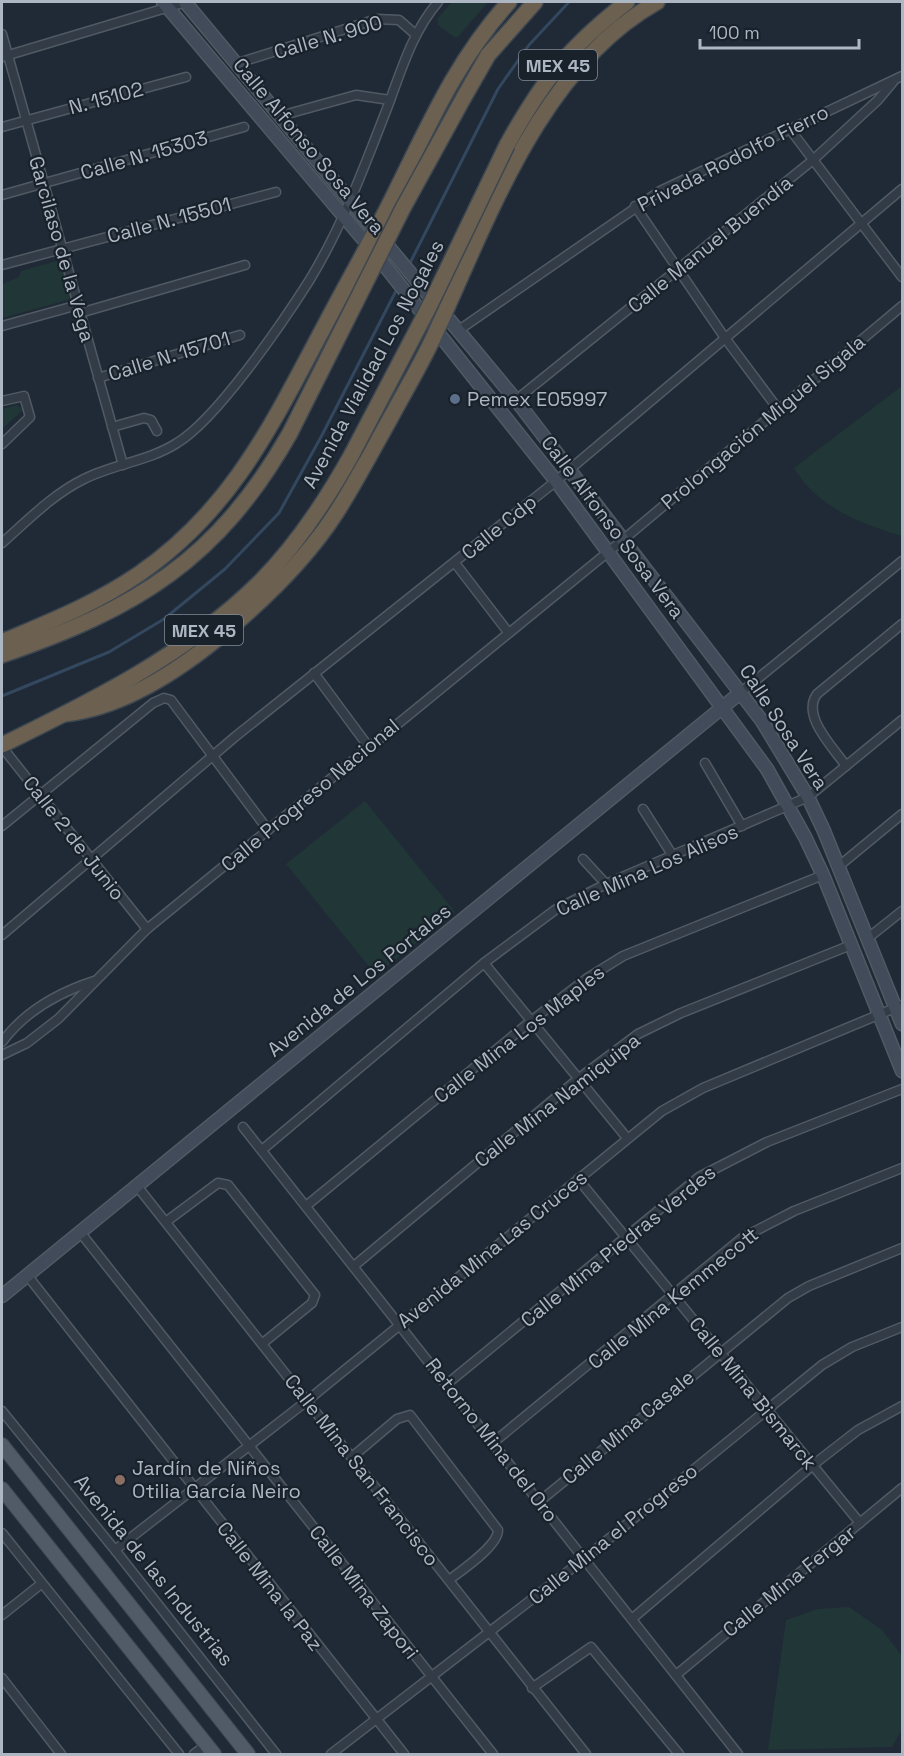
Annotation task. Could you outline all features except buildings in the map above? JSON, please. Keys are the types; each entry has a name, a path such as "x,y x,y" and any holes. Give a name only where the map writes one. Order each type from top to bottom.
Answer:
{"highway":[{"path":"2,642 76,609 123,584 163,555 217,504 261,445 375,242 448,85 473,45 509,2"},
{"name":"Avenida Vialidad Los Nogales","path":"2,655 66,631 126,604 184,564 226,525 257,487 290,433 403,208 488,55 535,2"},
{"name":"Avenida Vialidad Los Nogales","path":"2,746 65,714 183,646 216,621 259,583 291,547 325,503 352,454 429,307 507,145 533,97 564,58 595,27 627,2"},
{"path":"65,714 85,712 105,705 158,680 195,657 246,615 288,574 335,515 437,331 444,311 521,153 551,103 590,53 644,9 657,2"}],"main road":[{"name":"Calle Alfonso Sosa Vera","path":"186,2 351,203 375,242 437,331 556,481 767,769 789,806 823,875 903,1071"},
{"name":"Calle Alfonso Sosa Vera","path":"166,5 344,219 375,242 444,311 624,539"},
{"path":"489,396 503,385"},
{"name":"Calle Sosa Vera","path":"624,539 762,721 808,797 899,1007 903,1024"},
{"name":"Avenida de Los Portales","path":"2,1296 740,693"},
{"name":"Avenida de las Industrias","path":"2,1445 248,1755"},
{"path":"2,1489 210,1750"}],"street":[{"path":"4,56 166,5 186,2"},
{"path":"2,543 69,487 179,443 215,407 278,327 344,219 415,34 438,2"},
{"name":"Calle N. 900","path":"238,63 377,20 399,20 415,34"},
{"name":"Garcilaso de la Vega","path":"2,34 4,56 26,120 123,465"},
{"name":"N. 15102","path":"2,127 186,77"},
{"name":"Privada Rodolfo Fierro","path":"459,330 635,206 789,128 899,78"},
{"name":"Calle Manuel Buendía","path":"516,400 813,160 899,78"},
{"path":"280,116 356,95 390,100"},
{"name":"Calle N. 15303","path":"2,195 244,127"},
{"path":"789,128 903,277"},
{"name":"Calle Cdp","path":"2,935 314,673 571,469 903,189"},
{"name":"Calle N. 15501","path":"2,265 276,192"},
{"path":"635,206 725,338 778,409"},
{"path":"2,326 79,309 245,265"},
{"name":"Prolongación Miguel Sigala","path":"624,539 903,306"},
{"name":"Calle N. 15701","path":"98,378 240,335"},
{"path":"2,401 24,396 30,417 2,444"},
{"path":"112,427 144,418 151,420 157,431"},
{"name":"Calle Progreso Nacional","path":"2,1055 40,1034 147,929 507,632 624,539"},
{"path":"740,693 903,561"},
{"path":"454,563 507,632"},
{"path":"846,766 812,715 811,704 817,694 903,624"},
{"path":"314,673 368,746"},
{"path":"2,826 153,703 164,698 171,700 268,830"},
{"name":"Calle Mina Los Alisos","path":"262,1149 484,963 555,910 606,884 808,797 903,720"},
{"name":"Calle 2 de Junio","path":"2,746 147,929"},
{"path":"705,763 742,826"},
{"path":"643,809 673,855"},
{"path":"839,866 903,814"},
{"path":"583,859 606,884"},
{"name":"Calle Mina Los Maples","path":"306,1206 531,1021 586,979 623,956 823,875"},
{"path":"868,938 903,911"},
{"name":"Calle Mina Namiquipa","path":"354,1266 578,1079 638,1034 681,1013 851,945"},
{"path":"484,963 627,1138"},
{"path":"2,1042 16,1024 57,994 94,981"},
{"name":"Avenida Mina Las Cruces","path":"115,1550 308,1400 662,1111 703,1088 899,1007"},
{"name":"Calle Mina Piedras Verdes","path":"447,1384 699,1178 721,1164 767,1142 903,1089"},
{"name":"Retorno Mina del Oro","path":"243,1127 633,1618 738,1755"},
{"name":"Calle Mina Kemmecott","path":"494,1442 674,1296 717,1257 767,1223 903,1168"},
{"name":"Calle Mina Bismarck","path":"578,1179 860,1523"},
{"path":"167,1221 218,1183 225,1183 279,1249 315,1298 263,1343"},
{"name":"Calle Mina San Francisco","path":"137,1186 167,1221 586,1755"},
{"name":"Calle Mina Zapori","path":"80,1232 493,1755"},
{"name":"Calle Mina Casale","path":"540,1501 719,1352 788,1298 809,1286 903,1248"},
{"name":"Calle Mina la Paz","path":"27,1275 404,1755"},
{"name":"Calle Mina el Progreso","path":"331,1755 430,1676 584,1559 837,1355 903,1327"},
{"path":"633,1618 813,1465 858,1430 903,1406"},
{"name":"Avenida de las Industrias","path":"2,1411 276,1755"},
{"path":"352,1457 397,1419 410,1415 498,1530 498,1536 490,1546 449,1580"},
{"name":"Calle Mina Fergar","path":"676,1675 903,1488"},
{"path":"2,1533 179,1755"},
{"path":"2,1615 41,1584"},
{"path":"532,1688 591,1647 679,1755"},
{"path":"2,1678 62,1755"},
{"path":"194,1755 210,1750"}],"green space":[{"path":"452,2 488,2 458,37 454,37 438,25 437,19"},
{"path":"60,260 71,299 2,318 3,284 19,277 21,271"},
{"path":"902,386 902,536 871,526 841,512 815,493 794,468"},
{"path":"17,405 23,410 2,429 2,409"},
{"path":"365,801 455,912 376,975 286,864"},
{"path":"849,1607 882,1630 902,1656 902,1729 892,1747 768,1750 786,1620 818,1609"}],"waterway":[{"path":"409,265 498,89 529,45 569,2"},
{"path":"2,696 109,652 164,619 225,569 279,513 398,287"}],"place":[{"name":"Pemex E05997","path":"455,399"},
{"name":"Jardín de Niños Otilia García Neiro","path":"120,1480"}]}
